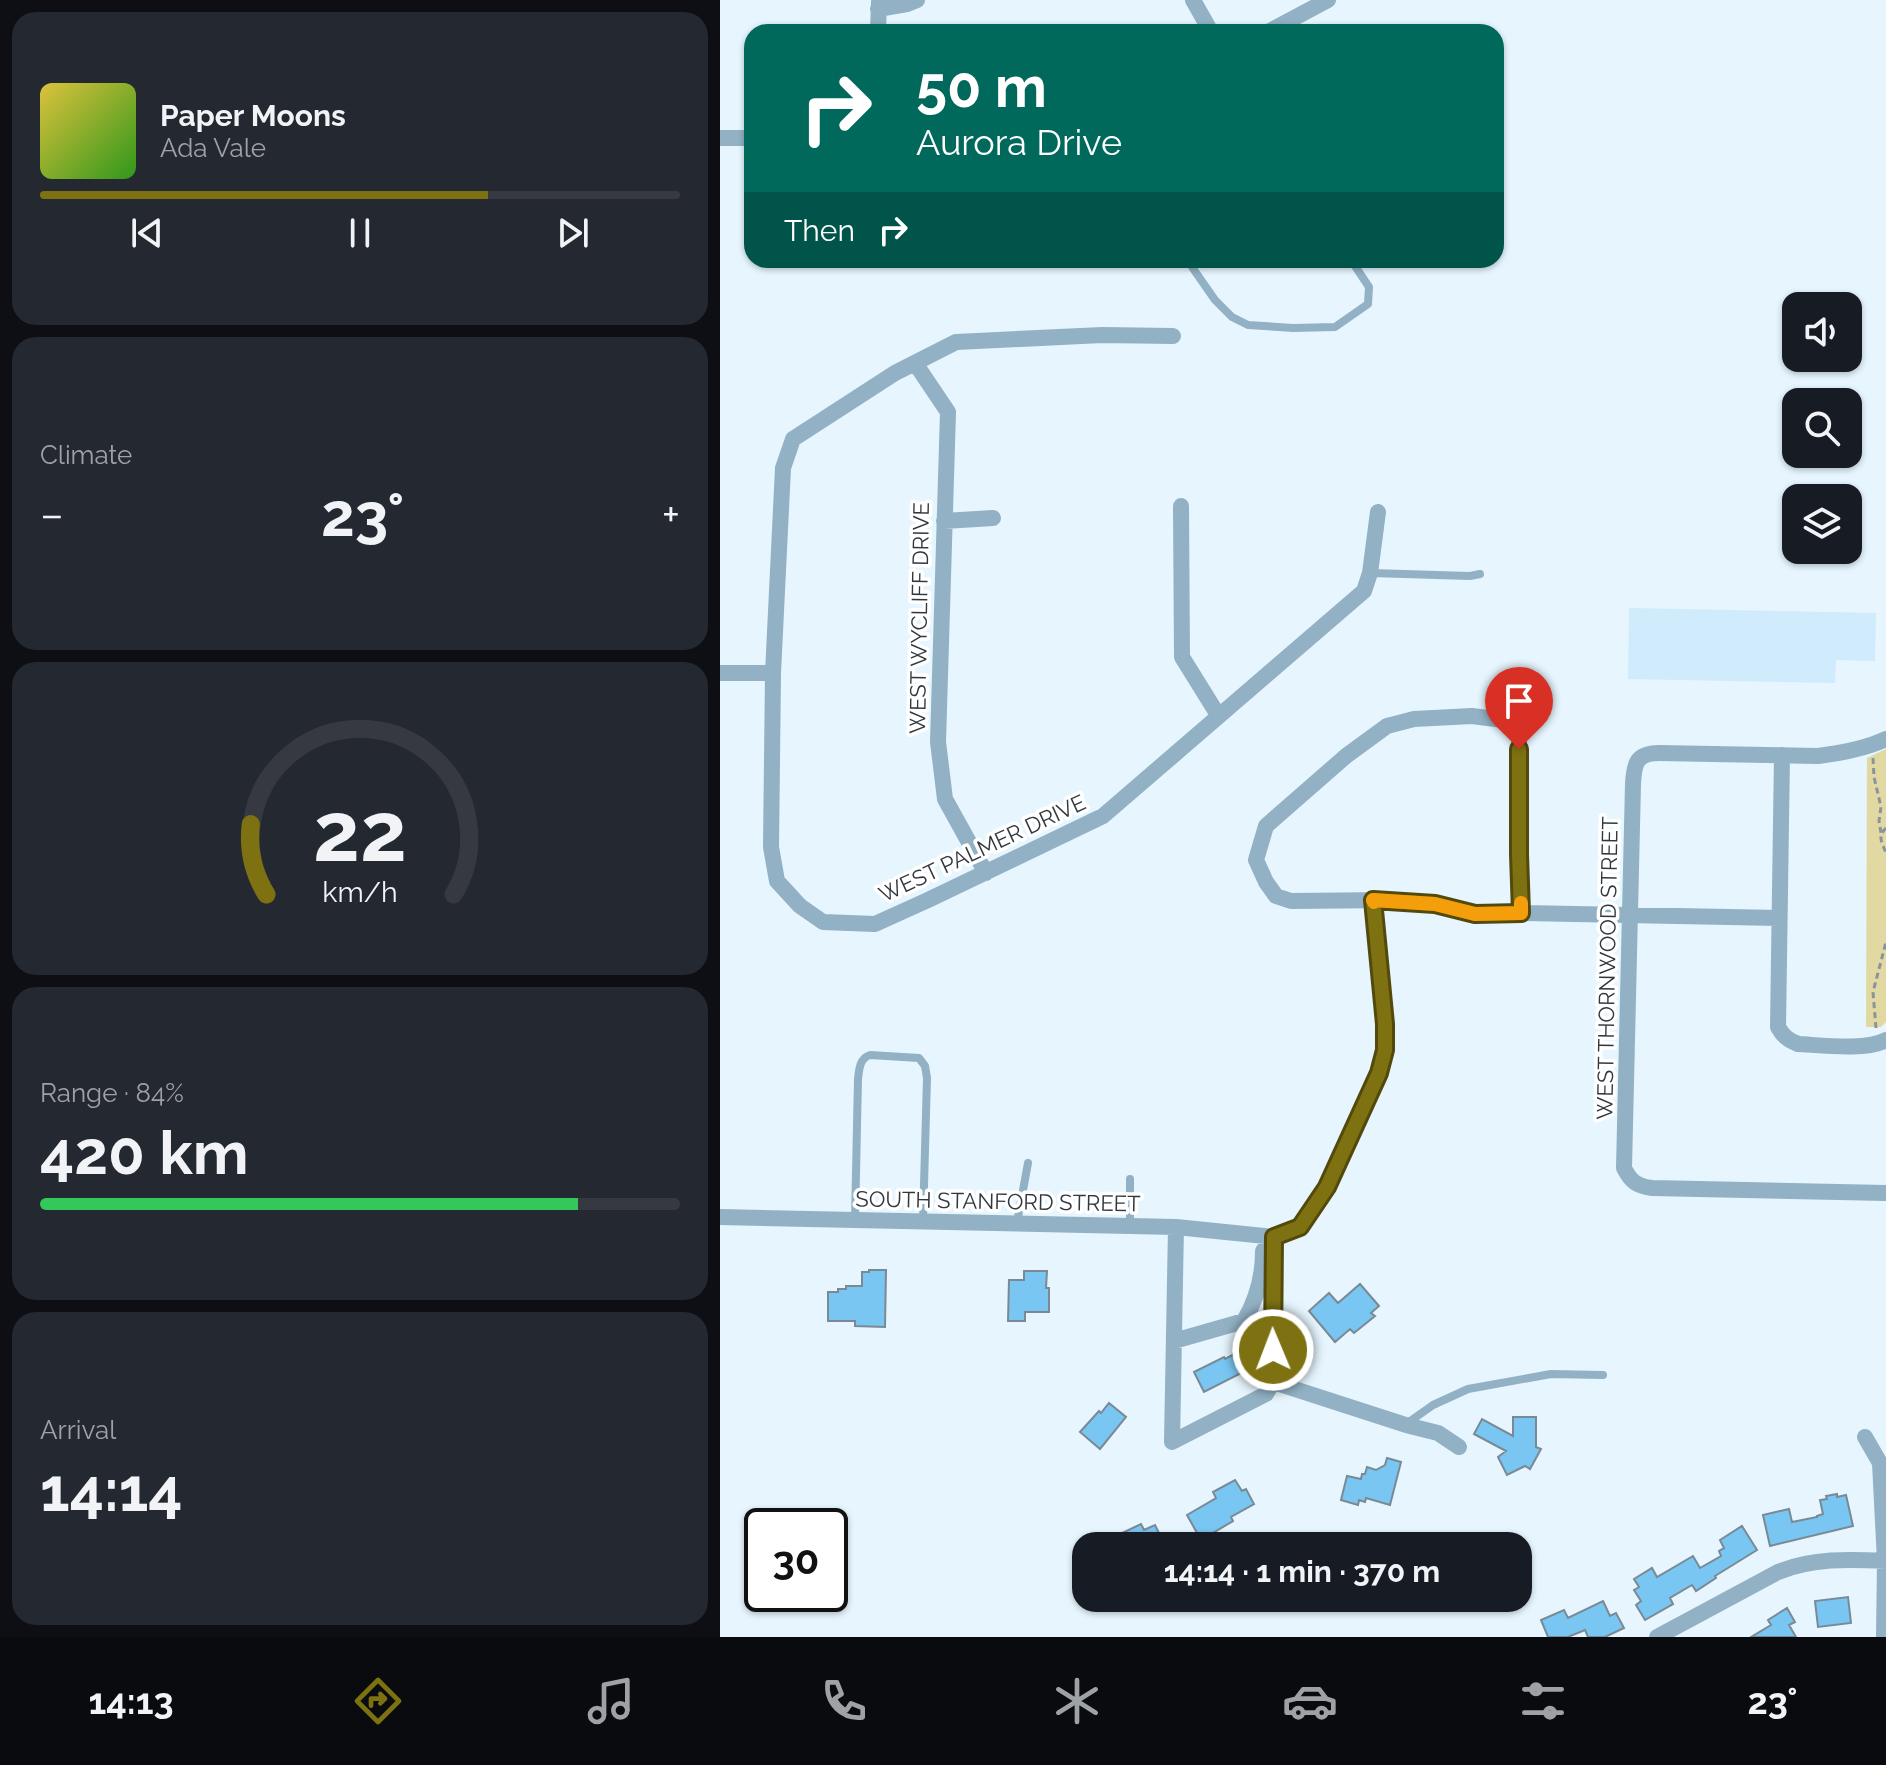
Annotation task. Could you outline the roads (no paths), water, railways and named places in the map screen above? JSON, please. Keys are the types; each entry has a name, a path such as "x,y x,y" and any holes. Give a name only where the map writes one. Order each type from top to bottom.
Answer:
{"street":[{"path":"878,24 879,4 907,4 917,0"},
{"path":"1193,0 1206,24"},
{"path":"1283,24 1328,0"},
{"path":"720,138 744,138"},
{"name":"WEST PALMER DRIVE","path":"1173,336 1102,335 956,342 895,373 793,439 783,468 773,673 771,847 777,881 800,906 823,922 875,924 1103,816 1364,591 1370,573 1378,512"},
{"name":"WEST WYCLIFF DRIVE","path":"915,363 948,412 938,742 945,799 986,873"},
{"path":"1181,506 1182,657 1218,715"},
{"path":"944,521 993,518"},
{"path":"720,673 773,673"},
{"path":"1521,913 1519,722 1472,716 1414,719 1387,726 1266,826 1256,860 1276,896 1291,901 1373,900 1435,904 1475,914 1779,918"},
{"path":"1881,1042 1866,1046 1798,1044 1783,1035 1777,1018 1782,755 1840,753 1886,739"},
{"name":"WEST THORNWOOD STREET","path":"1782,755 1649,753 1640,757 1634,769 1624,1168 1630,1180 1640,1187 1886,1193"},
{"path":"1174,1341 1244,1321 1256,1298 1263,1251 1274,1237 1300,1227 1327,1187 1379,1073 1385,1050 1385,1024 1373,900"},
{"name":"SOUTH STANFORD STREET","path":"720,1217 1130,1225 1274,1237"},
{"path":"1176,1227 1172,1442 1266,1394 1273,1382 1274,1237"},
{"path":"1273,1382 1438,1433 1459,1447"},
{"path":"1865,1437 1880,1463 1885,1561 1884,1637"},
{"path":"1657,1637 1792,1566 1844,1558 1885,1561"}],"lane":[{"path":"1193,268 1215,300 1232,317 1248,325 1293,328 1335,327 1368,304 1369,287 1356,268"},
{"path":"1370,573 1480,574"},
{"path":"855,1220 858,1079 862,1061 870,1055 919,1058 925,1066 927,1111 923,1221"},
{"path":"1017,1223 1028,1163"},
{"path":"1130,1179 1130,1225"},
{"path":"1406,1425 1433,1405 1468,1389 1551,1374 1603,1375"}]}
